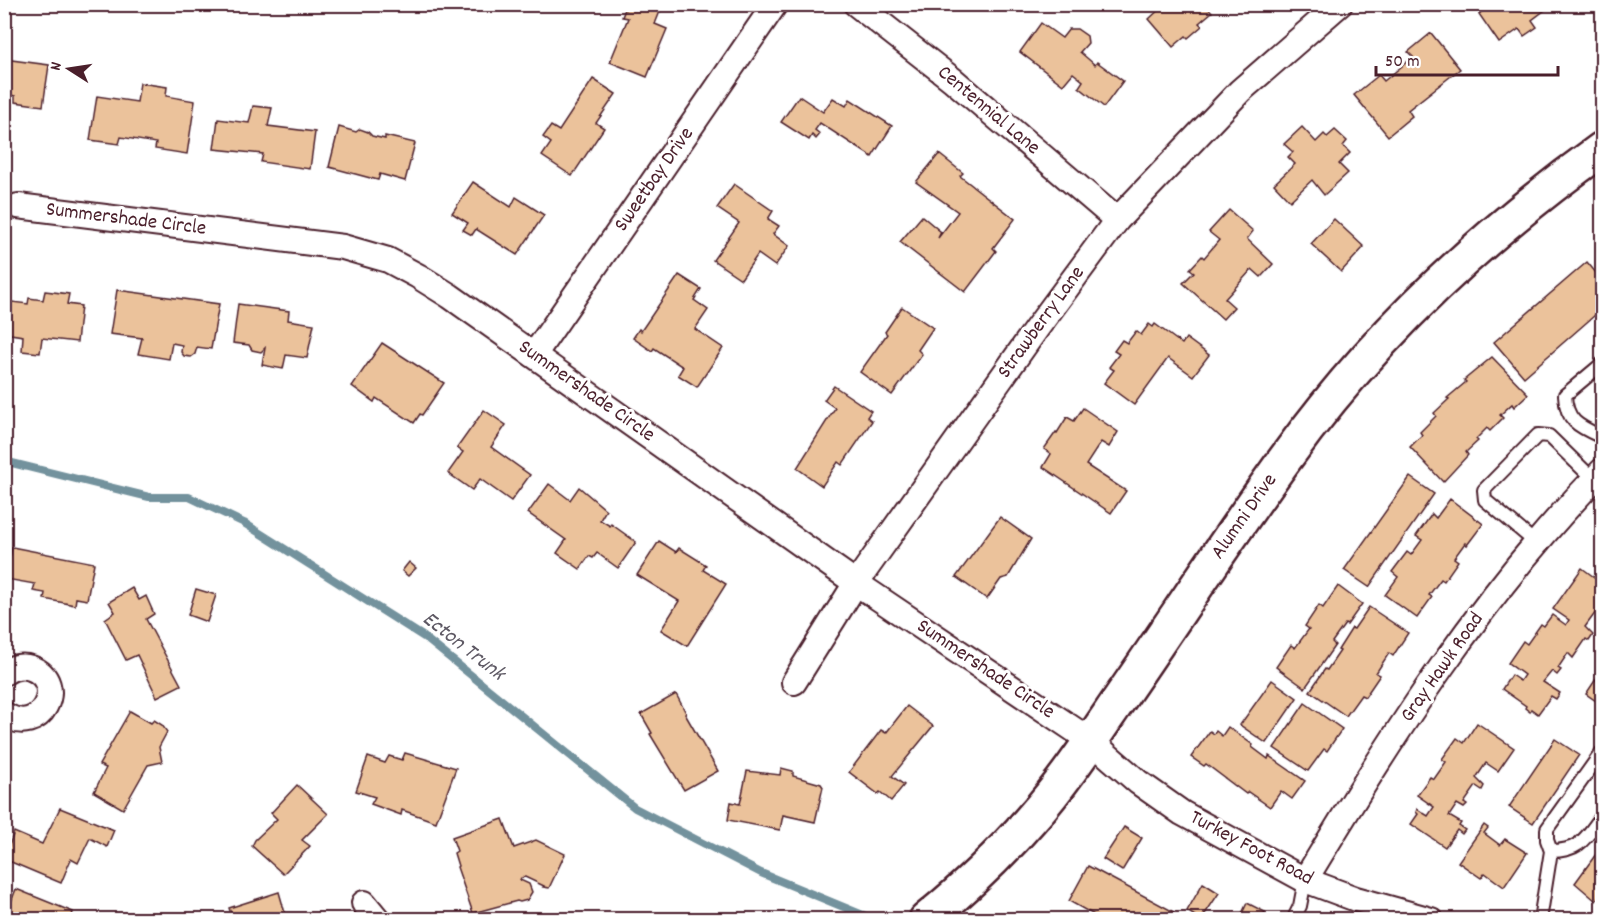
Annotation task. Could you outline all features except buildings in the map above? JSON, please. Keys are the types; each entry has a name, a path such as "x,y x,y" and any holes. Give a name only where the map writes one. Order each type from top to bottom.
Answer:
{"main road":[{"name":"Alumni Drive","path":"926,920 958,893 1034,817 1091,741 1286,458 1338,390 1403,318 1479,246 1545,190 1602,148"}],"street":[{"name":"Sweetbay Drive","path":"534,355 775,4"},
{"name":"Centennial Lane","path":"856,4 953,80 1117,220"},
{"name":"Strawberry Lane","path":"794,682 856,584 1037,328 1117,220 1240,91 1340,4"},
{"name":"Summershade Circle","path":"18,206 343,247 388,260 418,276 534,355 856,584 1091,741"},
{"name":"Gray Hawk Road","path":"1305,880 1368,776 1482,611 1536,543 1598,475"},
{"path":"4,673 17,667 26,666 35,669 48,683 49,692 48,702 37,716 28,720 6,720"},
{"name":"Turkey Foot Road","path":"1091,741 1138,782 1182,813 1305,880 1356,899 1431,920"}],"lane":[{"path":"1602,364 1565,395 1566,408 1578,426 1602,437"},
{"path":"1536,543 1485,500 1484,490 1538,435 1549,436 1598,475"},
{"path":"1540,920 1551,851 1547,840 1547,830 1602,752"},
{"path":"1551,851 1565,851 1579,846 1602,816"},
{"path":"1293,920 1305,880"}],"waterway":[{"name":"Ecton Trunk","path":"4,461 149,497 189,497 244,523 424,637 635,808 761,873 875,920"}]}
